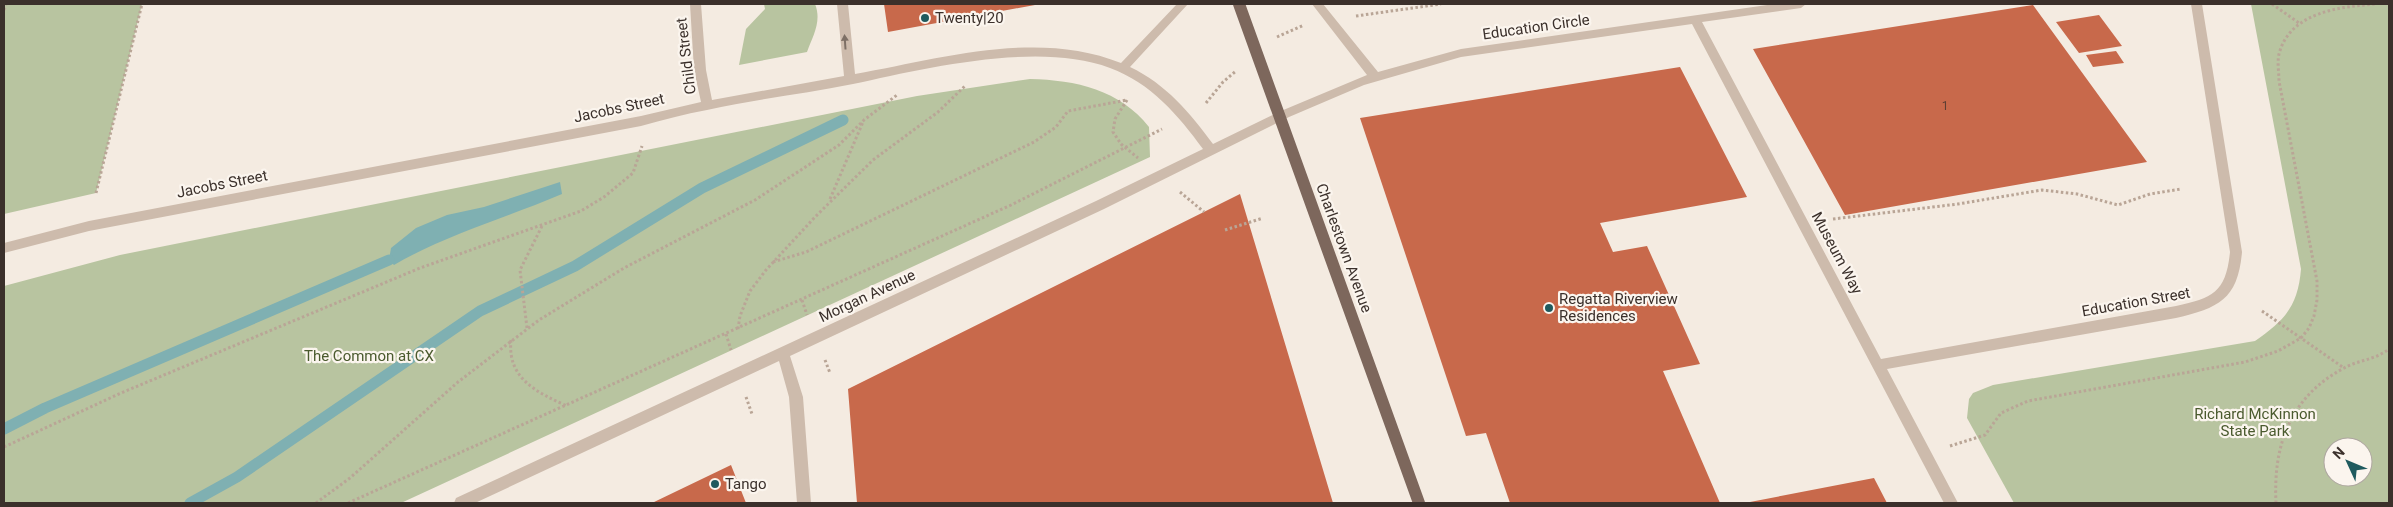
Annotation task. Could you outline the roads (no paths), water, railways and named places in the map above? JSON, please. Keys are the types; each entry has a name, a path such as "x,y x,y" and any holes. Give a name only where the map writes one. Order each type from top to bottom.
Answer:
{"main road":[{"name":"Charlestown Avenue","path":"1239,4 1420,503"}],"street":[{"name":"Child Street","path":"695,4 700,70 707,105"},
{"path":"842,4 850,80"},
{"path":"1122,69 1183,4"},
{"path":"1317,4 1375,76"},
{"name":"Education Circle","path":"1285,114 1375,76 1461,53 1799,4"},
{"name":"Education Street","path":"1878,365 2202,307 2221,297 2234,277 2236,252 2197,4"},
{"name":"Museum Way","path":"1695,19 1951,503"},
{"name":"Jacobs Street","path":"4,248 89,226 641,121 707,105 968,58 1026,51 1076,54 1122,69 1142,78 1168,98 1185,116 1211,150"},
{"name":"Morgan Avenue","path":"461,503 1100,205 1285,114"},
{"path":"783,353 796,397 804,503"}],"water":[{"path":"560,182 562,194 456,235 394,265 389,260 391,248 416,228 447,215 484,207"}],"waterway":[{"path":"190,503 237,477 480,311 575,266 702,188 843,120"},
{"path":"4,429 45,408 389,260"}],"place":[{"name":"Twenty|20","path":"925,18"},
{"name":"Regatta Riverview Residences","path":"1549,308"},
{"name":"Tango","path":"715,484"}],"park label":[{"name":"The Common at CX","path":"369,356"},
{"name":"Richard McKinnon State Park","path":"2255,422"}]}
